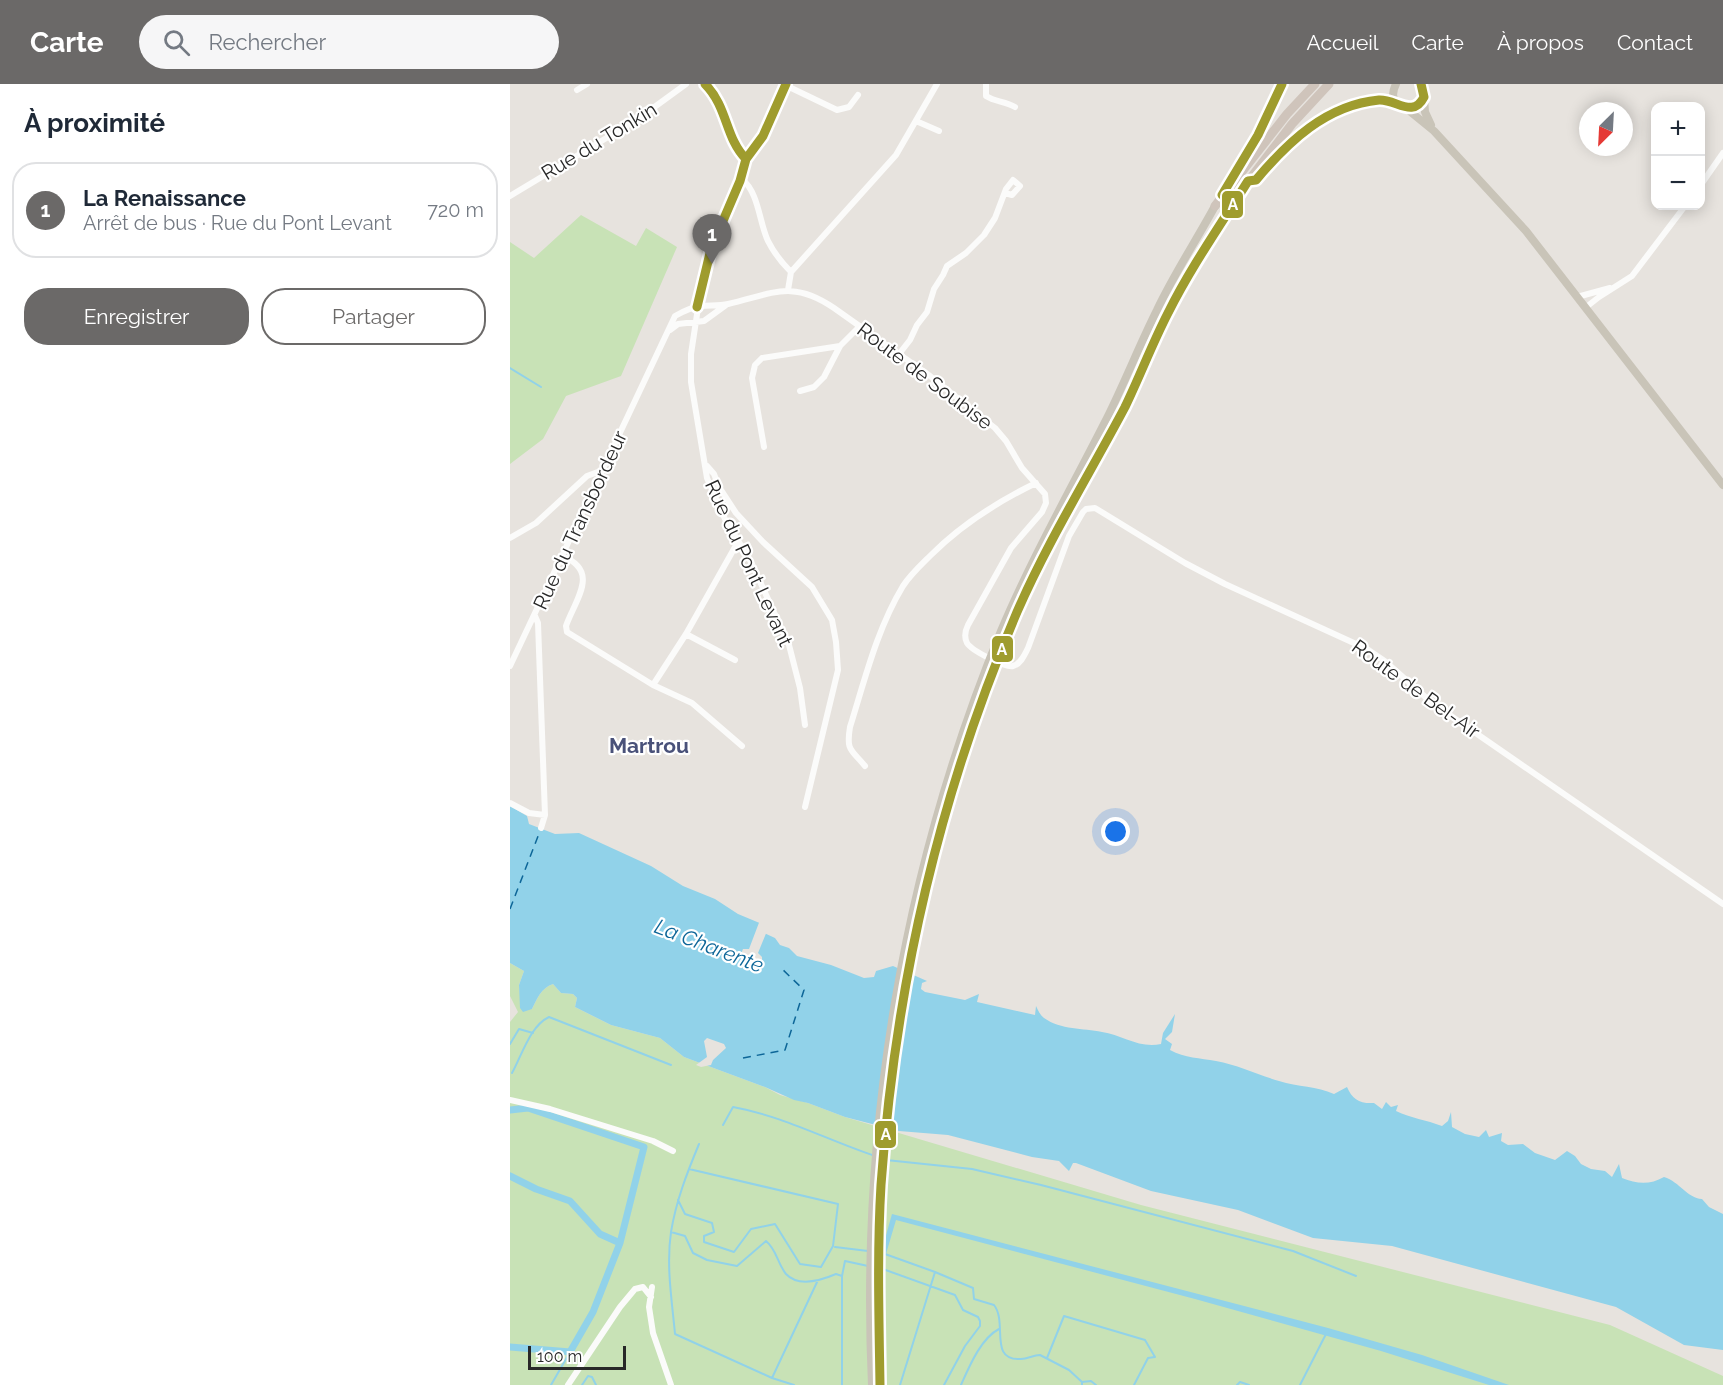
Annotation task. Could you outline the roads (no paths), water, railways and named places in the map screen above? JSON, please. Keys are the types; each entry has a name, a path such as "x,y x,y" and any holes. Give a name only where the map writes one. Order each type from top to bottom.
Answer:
{"highway":[{"path":"1215,206 1258,135 1282,84"},
{"path":"1215,206 1287,114 1315,84"},
{"path":"1248,181 1292,124 1329,84"},
{"path":"1248,181 1256,180 1287,144 1326,115 1379,100 1397,103"}],"main road":[{"path":"1395,84 1393,94 1397,103 1434,131 1508,210 1723,484"},
{"path":"1421,84 1424,90 1425,112 1434,131"},
{"path":"708,85 723,106 738,150 747,159 758,144 785,85"},
{"path":"1407,109 1418,106 1424,97"},
{"path":"880,1385 877,1303 881,1190 889,1101 904,996 921,907 941,828 1004,634 1127,402 1168,314 1248,181"},
{"path":"872,1385 870,1290 874,1189 882,1100 898,989 922,873 942,800 976,698 1044,540 1118,396 1158,307 1215,206"}],"street":[{"path":"577,90 587,84"},
{"name":"Rue du Tonkin","path":"510,195 638,119 686,84"},
{"path":"788,290 791,272 896,155 937,84"},
{"path":"986,84 986,96 994,101 1006,102 1015,107"},
{"path":"785,85 837,110 849,107 858,95"},
{"path":"916,121 939,131"},
{"path":"1705,180 1723,153"},
{"name":"Rue du Pont Levant","path":"747,159 742,179 724,214 714,241 697,307 691,354 691,382 707,466 707,478 737,540 751,562 789,645 800,688 805,725"},
{"path":"742,179 750,190 768,240 791,272"},
{"path":"899,354 927,312 934,289 946,266 966,253 984,236 995,219 1005,193"},
{"path":"1586,308 1632,276 1682,210"},
{"path":"1577,297 1619,285"},
{"name":"Rue du Transbordeur","path":"541,828 545,815 538,623 535,616 562,556 675,316 697,307 726,304 766,292 788,290"},
{"name":"Route de Soubise","path":"788,290 809,294 823,300 930,376 995,428 1006,441 1022,468 1045,494 1045,506 1036,520 1011,548 980,601 965,633 966,641 971,648 1004,666 1012,667 1019,663 1028,648 1069,536 1083,512 1090,508"},
{"name":"Rue du Transbordeur","path":"670,330 678,324 704,321 726,304"},
{"path":"800,391 814,387 824,377 840,346 860,326"},
{"path":"764,447 752,378 755,365 762,358 840,346"},
{"path":"707,466 736,513 763,542 812,587 832,620 838,670 805,807"},
{"path":"510,538 536,523 587,476 603,470"},
{"path":"865,766 850,751 849,727 878,639 890,609 904,585 912,574 958,529 1006,498 1036,483"},
{"name":"Route de Bel-Air","path":"1090,508 1100,510 1185,563 1225,584 1367,649 1386,662 1440,708 1723,904"},
{"path":"653,685 686,634 737,540"},
{"path":"562,556 577,565 583,575 584,584 566,626 567,632 653,685 692,703 742,746"},
{"path":"510,666 535,616"},
{"path":"686,634 735,660"},
{"path":"510,803 529,813 545,815"},
{"path":"510,1100 550,1109 641,1137 673,1151"},
{"path":"568,1385 635,1288 643,1287 651,1297"},
{"path":"652,1287 649,1307 658,1353 671,1385"}],"water":[{"name":"La Charente","path":"510,806 527,816 529,824 555,834 579,833 651,866 683,886 715,899 738,914 762,924 760,931 775,938 780,945 789,948 797,956 831,965 864,978 874,977 876,971 893,966 927,981 922,983 921,989 925,992 965,1000 979,994 977,1002 1035,1015 1036,1006 1043,1017 1058,1025 1109,1034 1146,1045 1161,1044 1163,1033 1175,1014 1172,1032 1165,1039 1172,1044 1170,1050 1181,1055 1224,1063 1279,1081 1321,1089 1334,1094 1347,1087 1351,1095 1361,1102 1374,1103 1382,1109 1386,1102 1391,1107 1398,1105 1396,1111 1442,1126 1448,1121 1451,1112 1452,1127 1465,1134 1479,1137 1486,1130 1489,1137 1502,1133 1501,1141 1508,1145 1523,1144 1535,1153 1555,1160 1567,1151 1581,1164 1591,1169 1605,1171 1612,1177 1619,1164 1622,1178 1628,1180 1643,1183 1664,1177 1670,1179 1692,1196 1702,1199 1709,1207 1723,1214 1723,1350 1684,1345 1616,1307 1392,1246 1313,1238 1238,1210 1151,1191 1076,1163 1073,1163 1069,1171 1059,1161 1032,1157 948,1135 899,1131 845,1117 794,1100 684,1057 660,1038 611,1025 575,1007 577,998 573,994 561,993 553,984 542,991 532,1009 523,1012 520,1008 519,985 524,971 510,963"},
{"path":"892,1214 1328,1328 1422,1355 1509,1385 1489,1385 1381,1351 1195,1299 896,1220 886,1254 881,1253"}],"waterway":[{"path":"510,368 541,387"},
{"path":"512,1073 532,1034 542,1021 549,1017 671,1065"},
{"path":"510,1044 519,1029 533,1033"},
{"path":"723,1125 733,1107 770,1116 875,1156"},
{"path":"510,1110 528,1108 644,1147 620,1243 593,1312 570,1352 510,1347"},
{"path":"699,1144 686,1176 671,1232 669,1271 675,1334 772,1378 794,1385"},
{"path":"886,1160 972,1169 1041,1185 1293,1251 1356,1276"},
{"path":"678,1200 685,1214 712,1223 714,1232 704,1236 704,1242 734,1252 751,1229 775,1224 800,1264 821,1267 833,1246 838,1204 689,1169"},
{"path":"510,1176 536,1189 570,1201 600,1234 620,1243"},
{"path":"671,1232 685,1236 693,1253 707,1260 737,1266 766,1241 786,1274 797,1281 811,1282 836,1274 842,1276 842,1385"},
{"path":"835,1247 868,1251"},
{"path":"885,1254 935,1272 900,1385"},
{"path":"842,1276 845,1261 868,1266"},
{"path":"880,1268 955,1295 963,1310 978,1317 980,1326 965,1346 944,1385"},
{"path":"935,1272 973,1288 974,1299 994,1305 998,1313 1000,1340 1005,1354 1011,1358 1021,1359 1040,1355 1069,1370 1082,1382 1082,1385"},
{"path":"772,1378 818,1280"},
{"path":"1047,1358 1064,1316 1145,1340 1155,1357 1148,1358 1134,1385"},
{"path":"961,1385 981,1346 999,1329"},
{"path":"1300,1385 1326,1334"},
{"path":"551,1385 570,1352"},
{"path":"582,1385 588,1376 592,1377 596,1385"},
{"path":"1082,1382 1091,1381 1096,1385"},
{"path":"1237,1385 1240,1382 1249,1385"}],"place":[{"name":"La Renaissance","path":"712,264"}],"district":[{"name":"Martrou","path":"649,746"}]}
